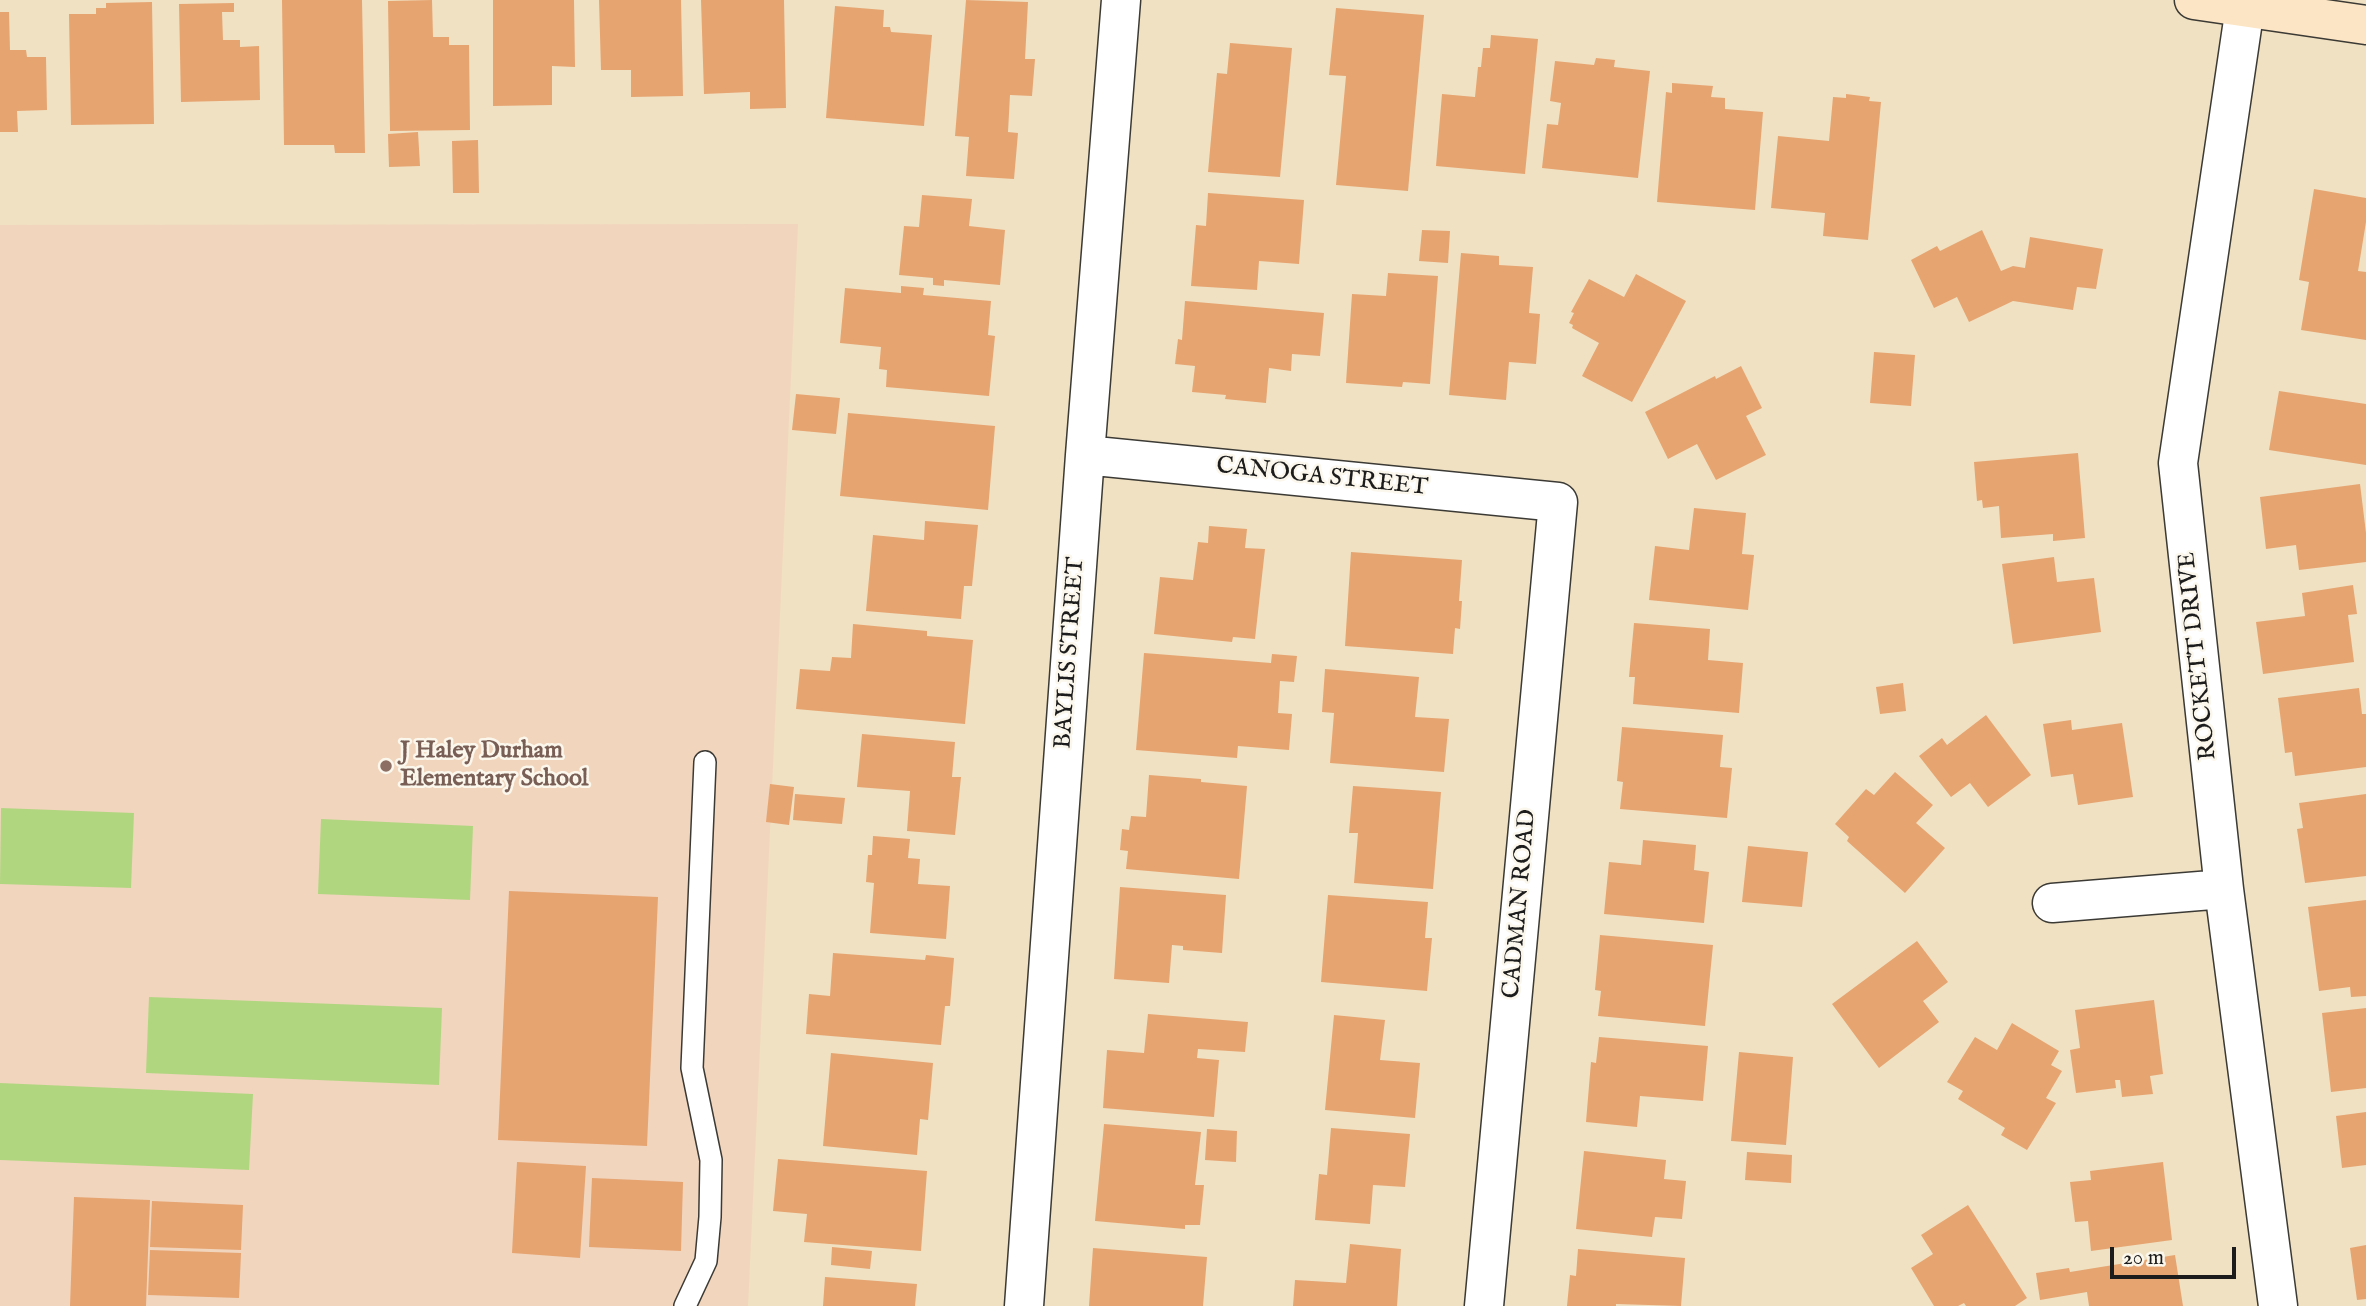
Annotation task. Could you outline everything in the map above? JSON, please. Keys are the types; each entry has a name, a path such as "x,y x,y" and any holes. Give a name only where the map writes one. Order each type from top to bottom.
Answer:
{"main road":[{"path":"2194,0 2366,25"}],"street":[{"name":"BAYLIS STREET","path":"1024,1306 1085,455 1121,0"},
{"name":"ROCKETT DRIVE","path":"2245,7 2178,463 2224,889 2278,1306"},
{"name":"CANOGA STREET","path":"1085,455 1558,502"},
{"name":"CADMAN ROAD","path":"1484,1306 1558,502"},
{"path":"2052,903 2224,889"}],"lane":[{"path":"685,1306 706,1261 710,1217 711,1160 692,1068 705,762"}],"shaded area":[{"name":"J Haley Durham Elementary School","path":"798,224 748,1306 0,1306 0,225"}],"green space":[{"path":"1,808 134,813 131,888 0,884"},
{"path":"321,819 473,826 470,900 318,894"},
{"path":"149,997 442,1008 439,1085 146,1073"},
{"path":"0,1083 253,1094 249,1170 0,1160"}],"building":[{"path":"282,0 362,0 365,153 335,153 334,145 284,145"},
{"path":"432,0 433,37 449,37 449,45 469,45 470,130 390,131 388,1"},
{"path":"493,0 574,0 575,67 552,66 552,105 493,106"},
{"path":"599,0 681,0 683,96 631,97 631,70 601,70"},
{"path":"701,0 784,0 786,108 750,109 750,92 704,94"},
{"path":"966,0 1028,2 1025,59 1035,59 1032,96 1010,95 1008,132 1018,133 1014,179 966,176 969,137 955,136"},
{"path":"152,2 154,124 71,125 69,14 96,14 96,8 106,8 106,3"},
{"path":"234,3 234,12 222,12 223,40 240,40 240,47 259,46 260,100 181,102 179,4"},
{"path":"835,6 884,10 883,27 890,27 891,32 932,35 924,126 826,118"},
{"path":"1336,8 1424,15 1408,191 1336,185 1346,76 1329,75"},
{"path":"0,12 9,12 10,50 26,50 27,57 46,57 47,110 17,111 18,132 0,132"},
{"path":"1491,35 1538,39 1525,174 1436,166 1442,94 1475,97 1478,67 1481,67 1483,48 1490,48"},
{"path":"1230,43 1292,48 1280,177 1208,172 1217,73 1227,74"},
{"path":"1596,58 1615,60 1614,67 1650,71 1638,178 1542,168 1547,124 1558,125 1561,103 1550,101 1555,61 1594,65"},
{"path":"1672,83 1713,86 1711,97 1725,98 1725,109 1763,112 1755,210 1657,202 1666,92 1672,93"},
{"path":"1846,94 1870,97 1869,101 1881,102 1868,240 1823,236 1825,213 1771,208 1778,136 1829,141 1833,97 1846,98"},
{"path":"418,132 420,166 389,167 388,134"},
{"path":"478,140 479,193 453,193 452,141"},
{"path":"2314,189 2366,198 2366,222 2358,271 2366,272 2366,340 2301,330 2309,282 2299,280"},
{"path":"1208,193 1304,200 1299,264 1259,261 1257,290 1191,286 1196,225 1206,226"},
{"path":"922,195 972,199 969,226 1005,230 1000,285 944,280 944,286 933,285 933,278 899,275 904,226 919,227"},
{"path":"1422,230 1450,231 1448,263 1419,261"},
{"path":"1982,230 2001,271 2013,266 2025,268 2030,237 2103,249 2096,289 2077,287 2073,310 2013,301 1969,322 1957,297 1934,308 1911,260 1937,246 1940,251"},
{"path":"1461,253 1499,256 1499,265 1533,267 1529,313 1540,314 1536,364 1509,362 1506,400 1449,395"},
{"path":"1388,273 1438,276 1430,384 1403,382 1402,387 1346,383 1352,294 1386,296"},
{"path":"1636,274 1686,301 1632,402 1582,376 1599,343 1572,328 1573,325 1569,323 1574,313 1571,312 1589,279 1624,297"},
{"path":"901,286 924,288 923,295 991,301 988,335 995,336 989,396 886,387 887,370 879,369 881,347 840,343 845,288 901,293"},
{"path":"1185,301 1324,313 1320,356 1292,354 1291,371 1269,368 1266,403 1192,392 1195,366 1175,364 1178,339 1182,340"},
{"path":"1874,352 1915,355 1911,406 1870,403"},
{"path":"1741,366 1762,408 1746,416 1766,455 1716,480 1697,444 1668,459 1645,412 1715,376 1716,379"},
{"path":"2279,391 2366,404 2366,465 2269,450"},
{"path":"796,394 840,398 836,434 792,430"},
{"path":"848,413 995,426 988,510 840,496"},
{"path":"2078,453 2085,538 2053,541 2053,534 2001,538 1999,506 1983,508 1982,500 1977,501 1974,462"},
{"path":"2360,484 2366,533 2366,562 2299,570 2296,545 2266,549 2260,497"},
{"path":"1694,508 1746,513 1742,554 1754,555 1748,610 1649,600 1655,546 1689,550"},
{"path":"925,521 978,525 972,586 964,586 961,619 866,611 873,535 924,540"},
{"path":"1209,526 1247,529 1245,548 1265,549 1255,639 1233,637 1232,642 1154,634 1160,577 1193,580 1198,542 1208,543"},
{"path":"1351,552 1462,560 1460,629 1455,628 1453,654 1345,646"},
{"path":"2054,557 2057,582 2094,578 2101,632 2013,644 2002,564"},
{"path":"2353,585 2357,614 2348,615 2354,662 2263,674 2256,622 2305,616 2302,593"},
{"path":"1634,623 1710,629 1708,660 1743,663 1739,713 1633,704 1635,677 1629,677"},
{"path":"853,624 927,631 927,636 973,640 965,724 796,709 800,669 830,671 832,657 851,658"},
{"path":"1144,653 1271,663 1272,654 1297,656 1294,682 1280,681 1278,713 1292,714 1289,750 1238,746 1237,758 1136,750"},
{"path":"1325,669 1419,677 1415,717 1449,719 1444,772 1330,763 1334,713 1322,712"},
{"path":"1903,683 1906,711 1880,714 1876,687"},
{"path":"2359,688 2362,714 2366,714 2366,767 2295,776 2292,752 2285,753 2278,698"},
{"path":"1986,715 2031,775 1988,807 1970,783 1951,797 1919,756 1942,738 1947,745"},
{"path":"2071,720 2072,730 2122,723 2133,797 2078,805 2073,774 2051,777 2043,724"},
{"path":"1622,727 1723,735 1720,767 1732,768 1727,818 1620,809 1623,782 1617,781"},
{"path":"862,734 955,742 952,777 961,777 955,835 907,831 910,791 857,787"},
{"path":"1895,772 1933,805 1916,823 1945,848 1905,893 1847,841 1849,837 1835,824 1866,789 1874,795"},
{"path":"1149,775 1247,786 1239,879 1126,869 1128,851 1120,850 1122,829 1129,830 1131,816 1146,817"},
{"path":"770,784 794,787 789,825 766,822"},
{"path":"1353,786 1441,792 1433,889 1354,883 1358,833 1349,833"},
{"path":"795,794 845,798 842,824 793,820"},
{"path":"2366,794 2366,876 2305,883 2297,829 2303,828 2299,803"},
{"path":"873,836 910,839 908,858 920,859 918,884 950,886 946,939 870,933 874,883 866,882"},
{"path":"1643,840 1696,845 1694,870 1709,872 1704,923 1604,914 1609,862 1641,865"},
{"path":"1748,846 1808,852 1802,907 1742,902"},
{"path":"1120,887 1226,895 1222,953 1183,950 1183,946 1172,945 1169,983 1114,979"},
{"path":"509,891 658,897 647,1146 498,1140"},
{"path":"1328,895 1428,902 1425,938 1432,938 1427,991 1321,982"},
{"path":"2366,900 2366,996 2351,997 2350,987 2319,991 2308,907"},
{"path":"1600,935 1713,945 1705,1026 1598,1016 1601,991 1595,990"},
{"path":"1917,941 1948,982 1923,1001 1939,1022 1879,1068 1832,1004"},
{"path":"833,953 925,960 926,955 954,958 950,1006 945,1006 941,1045 806,1034 809,994 830,996"},
{"path":"2154,1000 2163,1074 2150,1076 2153,1094 2122,1097 2120,1080 2115,1080 2116,1088 2076,1093 2070,1050 2080,1048 2075,1010"},
{"path":"2366,1008 2366,1088 2331,1092 2322,1013"},
{"path":"1148,1014 1248,1022 1245,1052 1198,1049 1197,1058 1219,1060 1214,1117 1103,1108 1107,1050 1144,1053"},
{"path":"1334,1015 1385,1020 1380,1060 1420,1063 1415,1118 1325,1110"},
{"path":"2012,1023 2059,1051 2051,1065 2062,1071 2046,1098 2056,1103 2027,1150 2001,1135 2005,1128 1958,1099 1963,1091 1947,1082 1975,1037 1997,1050"},
{"path":"1599,1037 1708,1046 1703,1101 1640,1096 1637,1127 1586,1122 1591,1062 1596,1063"},
{"path":"1739,1052 1793,1057 1786,1145 1731,1141"},
{"path":"831,1053 933,1063 928,1120 920,1119 917,1155 823,1146"},
{"path":"2366,1112 2366,1165 2342,1168 2336,1116"},
{"path":"1104,1124 1201,1132 1195,1185 1204,1185 1200,1225 1185,1225 1185,1229 1095,1221"},
{"path":"1331,1128 1410,1134 1405,1187 1373,1185 1370,1224 1315,1220 1319,1174 1327,1175"},
{"path":"1207,1129 1237,1131 1236,1162 1205,1160"},
{"path":"1584,1151 1666,1160 1664,1179 1686,1181 1682,1219 1655,1217 1652,1237 1576,1229"},
{"path":"1747,1152 1792,1155 1791,1183 1745,1180"},
{"path":"778,1159 927,1171 921,1251 804,1242 807,1214 773,1211"},
{"path":"517,1162 586,1166 580,1258 512,1253"},
{"path":"2163,1162 2172,1240 2091,1251 2088,1221 2075,1222 2070,1182 2091,1180 2090,1171"},
{"path":"592,1178 683,1182 681,1251 589,1247"},
{"path":"74,1197 150,1200 146,1306 70,1306"},
{"path":"152,1201 243,1205 241,1250 150,1247"},
{"path":"1968,1205 2027,1298 2015,1306 1966,1306 1964,1303 1958,1306 1934,1306 1911,1268 1933,1254 1921,1235"},
{"path":"1350,1244 1401,1249 1397,1306 1293,1306 1295,1280 1346,1283"},
{"path":"2366,1245 2366,1299 2357,1300 2350,1248"},
{"path":"832,1247 872,1251 870,1269 831,1265"},
{"path":"1093,1248 1207,1257 1203,1306 1089,1306"},
{"path":"1578,1249 1685,1258 1681,1306 1567,1306 1570,1275 1576,1276"},
{"path":"150,1250 241,1253 239,1298 148,1295"},
{"path":"2175,1255 2183,1306 2089,1306 2087,1292 2040,1300 2036,1273 2069,1268 2070,1272"},
{"path":"825,1277 917,1284 915,1306 823,1306"}],"place":[{"name":"J Haley Durham Elementary School","path":"386,766"}]}
